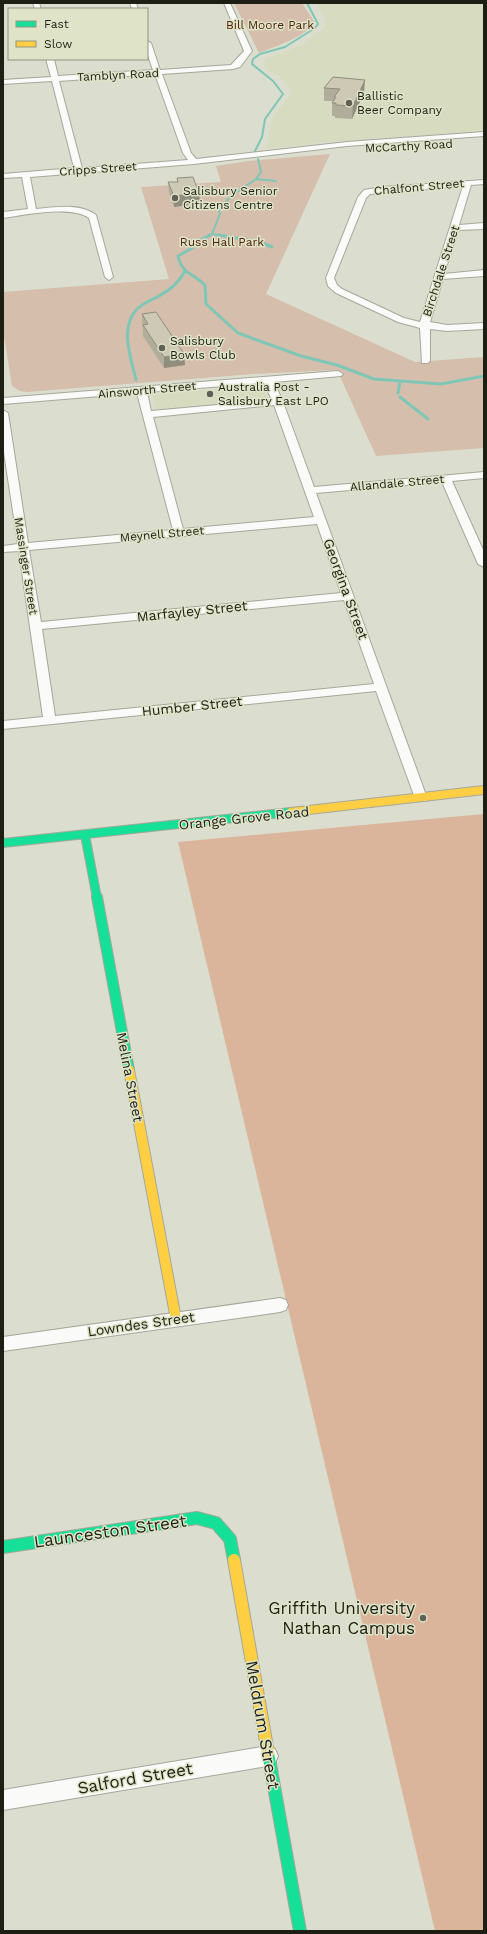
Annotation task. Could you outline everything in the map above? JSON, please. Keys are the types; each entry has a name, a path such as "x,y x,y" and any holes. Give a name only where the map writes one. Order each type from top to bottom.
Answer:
{"street":[{"name":"Tamblyn Road","path":"3,82 234,67 248,51 227,3"},
{"path":"148,46 187,153 194,162"},
{"path":"50,60 79,171"},
{"name":"McCarthy Road","path":"194,162 335,146 484,134"},
{"name":"McCarthy Road","path":"335,146 342,149 369,149 484,141"},
{"name":"Cripps Street","path":"3,176 194,162"},
{"path":"25,174 33,212"},
{"name":"Chalfont Street","path":"425,326 401,320 348,296 333,286 330,278 362,197 367,192 382,189 484,182"},
{"name":"Birchdale Street","path":"425,361 424,322 468,183"},
{"path":"3,214 76,210 87,212 93,217 109,277"},
{"path":"454,228 484,226"},
{"path":"439,277 484,273"},
{"path":"425,326 447,328 484,326"},
{"name":"Ainsworth Street","path":"3,400 338,374"},
{"name":"Georgina Street","path":"268,380 278,402 421,798"},
{"path":"141,390 179,533"},
{"path":"148,414 278,402"},
{"name":"Massinger Street","path":"3,413 50,720"},
{"name":"Allandale Street","path":"310,490 484,475"},
{"path":"446,479 484,564"},
{"name":"Meynell Street","path":"3,549 321,520"},
{"name":"Marfayley Street","path":"36,626 348,596"},
{"name":"Humber Street","path":"3,725 381,687"},
{"name":"Orange Grove Road","path":"3,843 86,839 484,790"},
{"name":"Orange Grove Road","path":"64,846 86,839 109,841"},
{"name":"Melina Street","path":"86,839 176,1319"},
{"name":"Lowndes Street","path":"3,1344 280,1305"},
{"name":"Launceston Street","path":"3,1547 197,1518 216,1523"},
{"name":"Meldrum Street","path":"216,1523 230,1539 300,1931"},
{"name":"Salford Street","path":"3,1800 268,1756"}],"shaded area":[{"path":"316,3 484,3 484,131 326,142 266,149 272,119 292,92 279,76 268,70 264,65 266,59 301,45 323,29 326,25 325,19"},
{"path":"261,385 264,387 268,399 263,402 156,410 152,395"},
{"name":"Griffith University Nathan Campus","path":"484,814 484,1931 435,1931 178,842"}],"green space":[{"name":"Bill Moore Park","path":"234,3 302,3 314,21 311,26 298,36 259,53"},
{"name":"Russ Hall Park","path":"330,154 266,294 415,362 484,357 484,448 376,456 337,370 254,374 27,392 20,391 12,386 3,330 3,292 169,279 141,187 221,182 216,166 248,161"}],"building":[{"path":"333,77 365,80 353,106 336,105 336,103 332,103 336,97 334,97 340,89 324,88"},
{"path":"193,177 199,193 174,196 168,182 178,182 177,178"},
{"path":"156,312 184,354 164,357 143,325 148,324 142,314"}],"waterway":[{"path":"255,151 262,137 265,119 283,94 273,81 252,64 253,59 260,54 285,47 315,28 318,24 307,3"},
{"path":"256,179 261,172 258,159"},
{"path":"212,234 220,214 219,210 231,196 256,179"},
{"path":"256,179 276,181"},
{"path":"212,234 260,242 272,247"},
{"path":"210,235 195,243 194,247 178,256 185,270 205,285 206,304 238,333 301,356 337,365 374,379 441,384 484,376"},
{"path":"136,380 129,353 127,334 132,317 139,307 163,294 174,286 185,271"},
{"path":"398,393 400,382"},
{"path":"400,397 428,419"}],"traffic: fast":[{"path":"3,843 291,812"},
{"path":"85,835 129,1070"},
{"path":"3,1547 197,1518 216,1523 230,1539 234,1560"},
{"path":"268,1753 300,1931"}],"traffic: slow":[{"path":"291,812 484,790"},
{"path":"129,1070 176,1319"},
{"path":"234,1560 268,1753"}],"place":[{"name":"Ballistic Beer Company","path":"349,103"},
{"name":"Salisbury Senior Citizens Centre","path":"175,198"},
{"name":"Salisbury Bowls Club","path":"162,348"},
{"name":"Australia Post - Salisbury East LPO","path":"210,394"},
{"name":"Griffith University Nathan Campus","path":"423,1618"}]}
